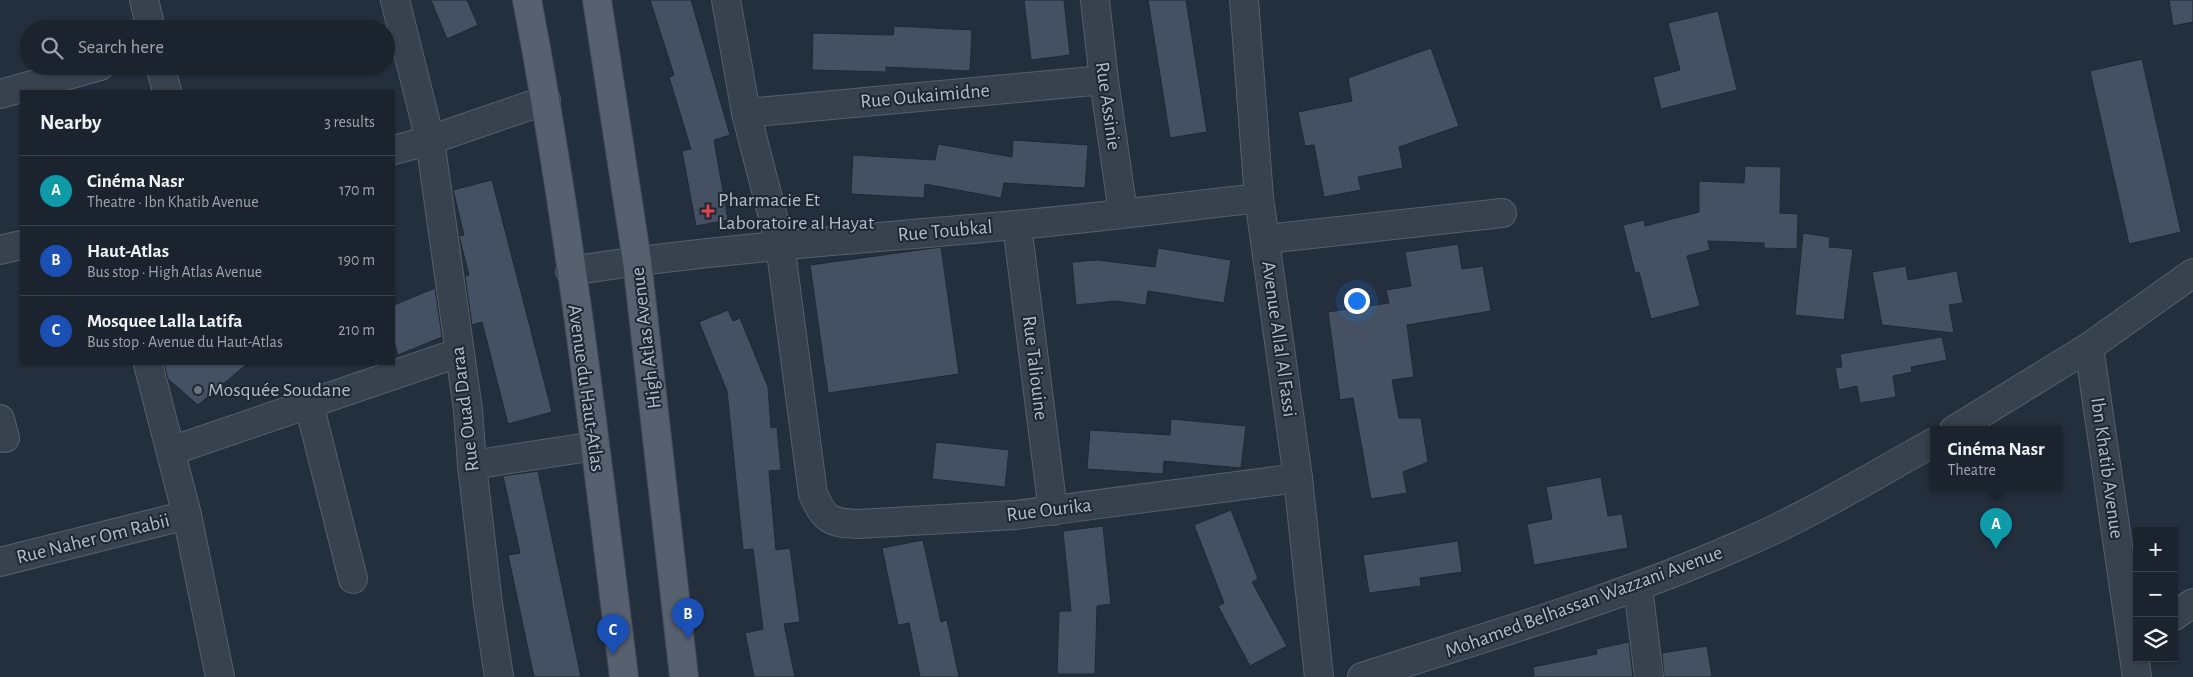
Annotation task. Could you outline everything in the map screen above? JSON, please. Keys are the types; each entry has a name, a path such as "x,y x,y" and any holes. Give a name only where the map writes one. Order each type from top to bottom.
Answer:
{"main road":[{"path":"527,0 546,100"},
{"name":"High Atlas Avenue","path":"597,0 637,261 684,677"},
{"name":"Avenue du Haut-Atlas","path":"546,100 595,446 624,677"}],"street":[{"path":"144,0 149,20"},
{"name":"Rue Ouad Daraa","path":"395,0 430,140 458,353 468,410 472,465 488,604 499,677"},
{"path":"726,0 746,113 780,244"},
{"name":"Rue Assinie","path":"1095,0 1104,80 1123,212"},
{"name":"Avenue Allal Al Fassi","path":"1244,0 1260,198 1298,478 1319,677"},
{"path":"0,94 68,75"},
{"path":"163,75 167,90"},
{"name":"Rue Oukaimidne","path":"746,113 1104,80"},
{"path":"395,150 430,140 546,100"},
{"name":"Rue Toubkal","path":"570,271 780,244 1016,225 1260,198"},
{"path":"1266,239 1502,213"},
{"name":"Rue Taliouine","path":"1016,225 1053,511"},
{"name":"Rue Ourika","path":"780,244 813,494 825,516 841,524 1006,516 1298,478"},
{"path":"0,250 20,245"},
{"path":"1961,426 2089,347 2193,274"},
{"name":"Ibn Khatib Avenue","path":"2089,347 2133,632"},
{"path":"171,451 458,353"},
{"path":"148,365 186,514 220,677"},
{"path":"309,404 353,578"},
{"name":"Mohamed Belhassan Wazzani Avenue","path":"1362,677 1479,641 1638,587 1734,548 1822,505 1930,444"},
{"path":"472,465 595,446"},
{"name":"Rue Naher Om Rabii","path":"0,562 186,514"},
{"path":"1638,587 1649,677"},
{"path":"2178,613 2193,603"},
{"name":"Ibn Khatib Avenue","path":"2136,662 2137,677"}],"building":[{"path":"431,0 467,0 478,25 447,39"},
{"path":"650,0 691,0 730,135 714,140 728,220 696,226 682,151 691,149 669,77 674,75"},
{"path":"1024,0 1064,0 1070,55 1031,60"},
{"path":"1148,0 1186,0 1207,132 1170,138"},
{"path":"2169,0 2193,0 2193,22 2173,26"},
{"path":"1718,11 1737,90 1661,109 1653,77 1680,70 1668,23"},
{"path":"894,26 972,30 970,71 886,67 886,72 812,70 813,33 893,35"},
{"path":"1431,48 1459,126 1399,147 1403,168 1358,177 1361,190 1324,197 1314,145 1305,146 1298,112 1352,101 1348,78"},
{"path":"2142,59 2181,232 2129,244 2090,71"},
{"path":"1013,140 1088,145 1085,188 1004,183 1001,198 925,184 924,198 851,194 853,155 935,160 938,144 1012,157"},
{"path":"1745,166 1781,167 1780,213 1798,214 1797,249 1764,248 1764,243 1708,241 1710,250 1687,256 1700,306 1651,319 1639,272 1635,273 1623,225 1644,220 1645,226 1699,212 1699,181 1744,183"},
{"path":"492,180 552,412 508,424 482,322 472,325 465,276 469,275 459,236 464,235 453,190"},
{"path":"1803,233 1830,237 1829,247 1853,249 1844,320 1795,315"},
{"path":"1458,244 1462,269 1483,266 1491,311 1407,325 1414,377 1392,380 1399,418 1421,418 1428,462 1403,472 1407,493 1371,499 1353,398 1340,400 1328,312 1389,303 1386,290 1411,286 1405,252"},
{"path":"941,247 959,374 828,393 810,265"},
{"path":"1158,248 1231,260 1224,303 1148,291 1146,305 1115,301 1076,305 1072,262 1097,260 1155,267"},
{"path":"1906,266 1908,280 1957,271 1963,303 1949,305 1954,333 1882,325 1872,272"},
{"path":"435,288 442,337 398,355 395,345 395,305"},
{"path":"728,310 733,321 740,318 768,387 771,428 777,427 781,470 769,471 776,550 790,548 800,622 784,624 795,677 754,677 745,633 763,629 753,549 743,550 727,391 699,322"},
{"path":"1942,337 1947,360 1911,367 1912,372 1893,376 1896,397 1860,403 1857,386 1839,390 1835,368 1842,367 1840,354"},
{"name":"Mosquée Soudane","path":"164,365 246,365 198,405 168,379"},
{"path":"1171,419 1246,426 1241,468 1164,461 1163,474 1087,469 1090,430 1170,435"},
{"path":"936,442 1009,450 1005,487 932,479"},
{"path":"538,471 581,677 534,677 508,555 520,553 503,476"},
{"path":"1601,477 1608,516 1622,514 1628,548 1534,565 1527,524 1552,519 1546,487"},
{"path":"1231,510 1258,579 1252,582 1287,646 1250,666 1218,606 1224,603 1194,525"},
{"path":"1103,526 1111,604 1097,606 1095,674 1057,674 1059,611 1071,611 1063,531"},
{"path":"923,540 941,622 947,620 959,677 920,677 909,623 898,625 882,548"},
{"path":"1458,541 1462,572 1420,578 1421,586 1369,593 1363,555"},
{"path":"1629,642 1633,677 1534,677 1533,667 1597,654 1596,649"},
{"path":"1707,646 1712,677 1664,677 1662,653"}],"place":[{"name":"Pharmacie Et Laboratoire al Hayat","path":"708,211"},
{"name":"Mosquée Soudane","path":"198,390"},
{"name":"Cinéma Nasr","path":"1996,549"},
{"name":"Haut-Atlas","path":"688,639"},
{"name":"Mosquee Lalla Latifa","path":"613,655"}]}
